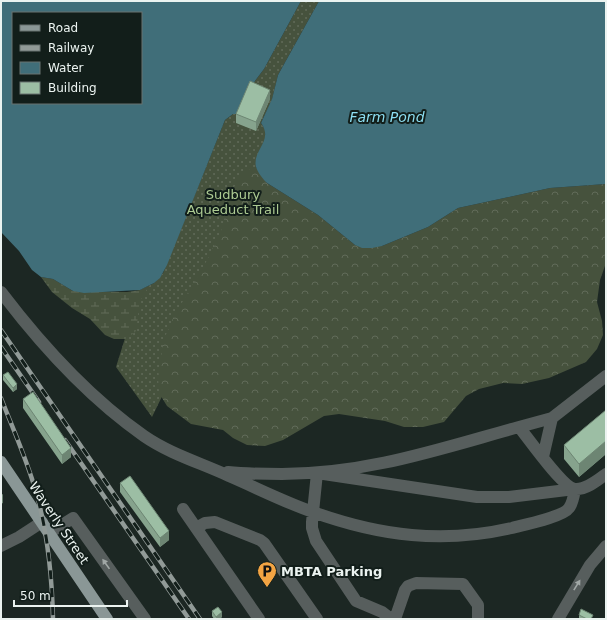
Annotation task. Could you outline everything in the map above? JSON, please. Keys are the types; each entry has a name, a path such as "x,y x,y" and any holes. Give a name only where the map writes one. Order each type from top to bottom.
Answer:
{"main road":[{"name":"Waverly Street","path":"1,462 107,619"}],"street":[{"path":"1,292 26,324 87,390 106,407 145,437 178,455 313,512 369,529 394,534 438,537 463,536 499,531 562,513 570,508 575,489"},
{"path":"215,470 249,474 317,473 359,468 401,460 552,418 606,376"},
{"path":"543,457 552,418"},
{"path":"519,427 564,482 575,489"},
{"path":"317,473 477,498 509,497 583,488 596,482 606,474"},
{"path":"317,473 312,528 316,541 352,596 362,604 382,612 391,619"},
{"path":"183,509 259,619"},
{"path":"49,533 73,518 144,619"},
{"path":"1,546 19,537 42,522"},
{"path":"196,528 205,523 218,523 262,541 317,619"},
{"path":"558,619 590,565 606,546"},
{"path":"395,619 405,590 408,586 416,583 424,583 463,584 478,605 478,619"}],"green space":[{"name":"Sudbury Aqueduct Trail","path":"301,1 319,1 278,75 272,100 261,123 265,129 266,138 256,167 190,339 152,417 116,367 140,290 154,283 163,273 225,120 233,114 239,114 252,85 264,69"},
{"path":"256,167 267,183 318,215 355,245 382,246 428,227 458,208 550,188 606,184 606,263 600,280 597,302 602,321 603,335 597,349 586,362 549,378 522,384 503,383 479,389 466,396 444,422 423,427 404,427 385,421 339,414 324,416 283,440 265,446 247,445 233,438 223,430 191,424 167,406 159,393 158,377 164,339 174,316 205,264 221,231 230,196 238,179 247,170"},
{"path":"41,277 53,279 73,291 127,292 140,290 149,286 140,301 136,331 127,339 114,339 105,335 90,319 72,308 52,292"}],"water":[{"path":"1,1 301,1 264,69 252,85 239,114 233,114 225,120 167,265 160,278 154,283 140,290 84,293 73,291 53,279 41,277 32,270 19,251 1,232"},
{"name":"Farm Pond","path":"319,1 606,1 606,184 550,188 458,208 428,227 382,246 362,248 355,245 318,215 267,183 256,167 257,155 265,135 261,123 272,99 278,75"}],"building":[{"path":"250,81 270,90 256,122 236,114"},
{"path":"8,372 17,384 13,388 3,375"},
{"path":"33,392 71,448 62,455 23,399"},
{"path":"606,410 606,441 579,464 564,445"},
{"path":"130,476 169,531 160,538 120,483"},
{"path":"218,607 222,612 216,617 212,611"},
{"path":"581,609 593,615 591,619 587,619 579,615"}],"railway":[{"path":"1,330 200,619"},
{"path":"1,347 39,402"},
{"path":"1,398 28,468 44,524 49,555 53,619"},
{"path":"65,440 189,619"}],"place":[{"name":"MBTA Parking","path":"267,588"}]}
